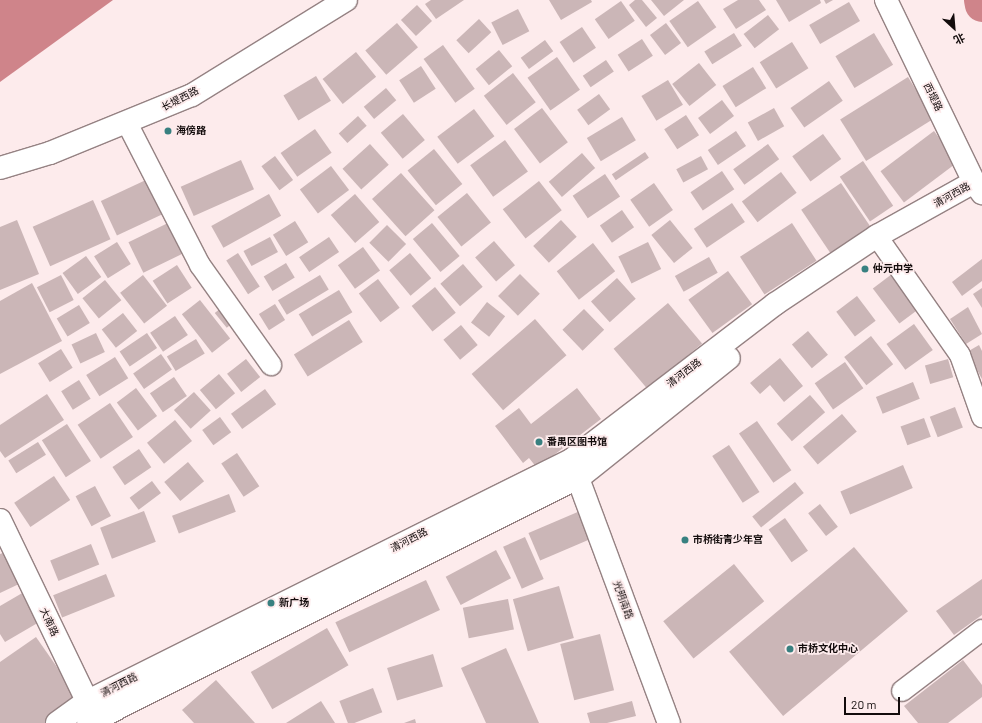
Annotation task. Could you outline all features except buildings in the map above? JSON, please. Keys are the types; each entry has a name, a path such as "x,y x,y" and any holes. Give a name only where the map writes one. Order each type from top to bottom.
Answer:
{"street":[{"name":"长堤西路","path":"0,168 50,153 127,123 192,95 346,0"},
{"name":"西堤路","path":"886,0 979,184"},
{"path":"127,123 200,265 271,365"},
{"name":"清河西路","path":"56,723 92,716 574,469 779,318 883,245 979,184"},
{"name":"清河西路","path":"574,469 776,304 877,236 979,184"},
{"path":"883,245 960,355 982,418"},
{"name":"光明南路","path":"574,469 669,723"},
{"name":"大南路","path":"0,520 92,716"},
{"path":"902,691 982,630"}],"shaded area":[{"path":"0,0 113,0 0,82"}],"waterway":[{"path":"981,0 982,5"}],"place":[{"name":"海傍路","path":"168,131"},
{"name":"仲元中学","path":"865,269"},
{"name":"番禺区图书馆","path":"539,442"},
{"name":"市桥街青少年宫","path":"685,540"},
{"name":"新广场","path":"271,603"},
{"name":"市桥文化中心","path":"790,649"}]}
